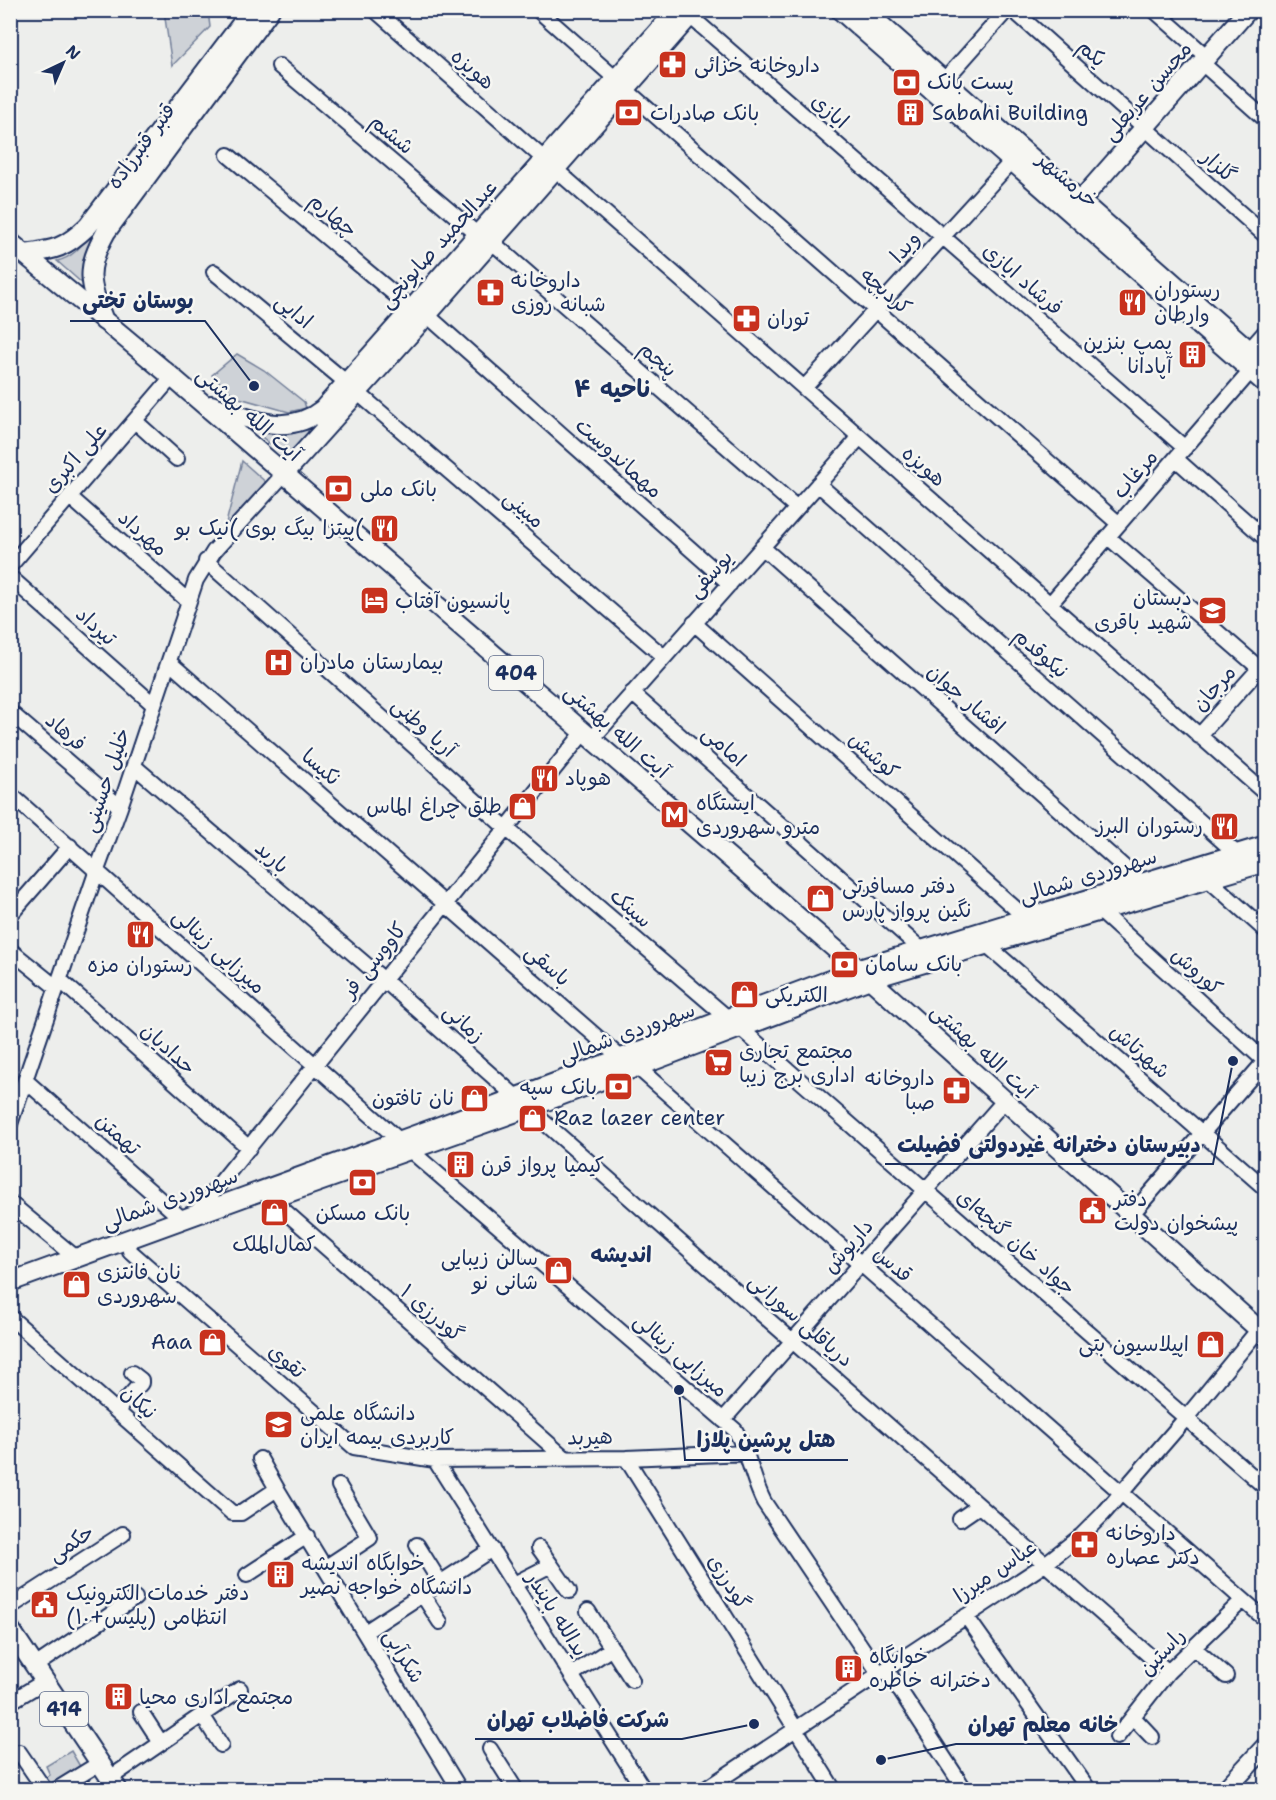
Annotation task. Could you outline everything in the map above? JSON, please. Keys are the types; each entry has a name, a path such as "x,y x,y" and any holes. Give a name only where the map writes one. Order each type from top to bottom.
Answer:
{"main road":[{"name":"قنبر قنبرزاده","path":"25,255 56,250 74,239 88,226 252,10"},
{"name":"قنبر قنبرزاده","path":"105,322 94,295 90,276 94,254 106,232 270,10"},
{"name":"خرمشهر","path":"840,10 1012,161 1075,207"},
{"name":"خرمشهر","path":"864,10 944,81 1075,207 1253,362 1266,384"},
{"name":"محسن عربعلی","path":"1075,207 1248,10"},
{"name":"عبدالحمید صابونچی","path":"284,474 352,388 419,311 687,12"},
{"name":"آیت الله بهشتی","path":"10,242 172,377 865,974 1261,1330"},
{"name":"عبدالحمید صابونچی","path":"198,400 257,421 291,425 314,417 352,388"},
{"name":"سهروردی شمالی","path":"10,1282 189,1216 405,1145 522,1103 865,974 922,950 1266,845"},
{"name":"سهروردی شمالی","path":"865,974 987,945 1266,862"},
{"name":"سهروردی شمالی","path":"10,1295 271,1199 405,1145"},
{"name":"414","path":"10,1629 109,1777"},
{"path":"1225,1790 1266,1746"}],"street":[{"name":"هویزه","path":"375,10 1266,794"},
{"name":"کردبچه","path":"538,10 1119,524"},
{"path":"944,81 1007,10"},
{"name":"یکم","path":"1012,10 1144,128"},
{"path":"1154,10 1266,120"},
{"name":"ایازی","path":"687,12 943,237"},
{"name":"ششم","path":"279,66 484,238"},
{"name":"گلزار","path":"1144,128 1266,236"},
{"name":"چهارم","path":"228,155 419,311"},
{"name":"ویدا","path":"804,388 1012,161"},
{"name":"فرشاد ایازی","path":"943,237 1180,453 1266,539"},
{"name":"پنجم","path":"484,238 797,508"},
{"name":"ادایی","path":"214,272 352,388"},
{"name":"مهماندوست","path":"419,311 730,584"},
{"path":"1253,362 1266,331"},
{"name":"مرغاب","path":"1050,604 1180,453 1253,362"},
{"name":"علی‌ اکبری","path":"10,566 172,377"},
{"name":"مبینی","path":"352,388 664,657"},
{"path":"135,421 177,459"},
{"name":"یوسفی","path":"588,735 632,693 860,437"},
{"name":"خلیل حسینی","path":"10,1124 134,766 188,601 206,561 284,474"},
{"name":"نیکوقدم","path":"818,484 1237,854"},
{"name":"مهرداد","path":"70,497 188,601"},
{"path":"1108,537 1262,672"},
{"name":"افشار جوان","path":"762,547 1142,883"},
{"name":"آریا وطنی","path":"206,561 506,828"},
{"name":"تیرداد","path":"10,577 154,705"},
{"name":"کوشش","path":"694,623 1026,918"},
{"name":"نکیسا","path":"169,662 446,904"},
{"name":"مرجان","path":"1199,736 1262,672"},
{"name":"امامی","path":"632,693 922,950"},
{"name":"فرهاد","path":"10,711 120,807"},
{"name":"کاووسی فر","path":"189,1216 249,1148 506,828 588,735"},
{"name":"باربد","path":"134,766 384,980"},
{"name":"میرزایی زینالی","path":"10,794 405,1145 735,1430 742,1441 756,1487 764,1502 965,1790"},
{"name":"سینک","path":"506,828 734,1024"},
{"path":"10,915 70,846"},
{"path":"1208,879 1266,931"},
{"name":"باسقی","path":"446,904 629,1063"},
{"name":"کوروش","path":"1100,911 1265,1061"},
{"name":"شهرتاش","path":"987,945 1266,1189"},
{"name":"حدادیان","path":"10,950 58,984 249,1148"},
{"name":"زمانی","path":"384,980 522,1103"},
{"name":"جواد خان گنجه‌ای","path":"734,1024 1266,1488"},
{"path":"1131,1215 1265,1061"},
{"name":"قدس","path":"629,1063 1266,1620"},
{"name":"تهمتن","path":"26,1081 189,1216"},
{"path":"10,1084 21,1094"},
{"name":"داریوش","path":"723,1420 1005,1100"},
{"name":"دریاقلی سورانی","path":"522,1103 1168,1672"},
{"name":"گودرزی ۱","path":"271,1199 565,1458"},
{"path":"10,1203 76,1258"},
{"name":"تقوی","path":"130,1251 354,1447 435,1460"},
{"name":"نیکان","path":"10,1317 228,1510 236,1514 241,1513 277,1489"},
{"name":"عباس میرزا","path":"704,1790 1045,1564 1082,1535 1186,1419 1261,1330"},
{"path":"117,1410 141,1383 141,1380 132,1373"},
{"name":"هیربد","path":"435,1460 626,1458 746,1453"},
{"name":"گودرزی","path":"626,1458 834,1790"},
{"name":"شکرآبی","path":"260,1459 460,1790"},
{"name":"یدالله بایندر","path":"435,1460 644,1790"},
{"path":"326,1567 370,1538 339,1486"},
{"path":"960,1519 979,1506"},
{"name":"حکمی","path":"10,1607 123,1534"},
{"path":"247,1575 307,1536"},
{"path":"417,1545 440,1582"},
{"path":"539,1548 569,1591"},
{"path":"365,1632 492,1549"},
{"path":"514,1584 551,1565"},
{"path":"422,1594 440,1622"},
{"path":"35,1666 135,1599"},
{"name":"راستین","path":"1117,1737 1168,1672 1243,1600"},
{"path":"588,1611 632,1680"},
{"path":"966,1616 1089,1790"},
{"path":"571,1675 612,1648"},
{"path":"1194,1648 1226,1676"},
{"path":"10,1702 45,1681"},
{"path":"56,1790 109,1777 240,1689"},
{"path":"141,1712 161,1743"},
{"path":"202,1715 221,1745"},
{"path":"1133,1717 1152,1737"},
{"path":"490,1749 516,1790"},
{"path":"19,1752 45,1790"}],"shaded area":[{"path":"164,11 208,11 210,27 172,66"},
{"path":"94,230 96,232 89,244 83,264 84,285 57,261 74,253"},
{"path":"237,354 264,370 304,402 306,408 289,412 236,397 212,375"},
{"path":"306,429 311,434 290,456 286,457 262,437 261,433 263,431 291,434"},
{"path":"242,461 269,485 228,529 225,527"},
{"path":"71,1751 81,1768 45,1789 40,1781 50,1775 46,1766"}],"place":[{"name":"داروخانه خزائی","path":"673,65"},
{"name":"پست بانک","path":"906,82"},
{"name":"بانک صادرات","path":"629,113"},
{"name":"Sabahi Building","path":"911,113"},
{"name":"داروخانه شبانه روزی","path":"490,292"},
{"name":"رستوران وارطان","path":"1133,302"},
{"name":"توران","path":"746,318"},
{"name":"پمپ بنزین آپادانا","path":"1193,354"},
{"name":"بوستان تختی","path":"254,386"},
{"name":"بانک ملی","path":"339,489"},
{"name":"پیتزا بیگ بوی )نیک بو(","path":"385,528"},
{"name":"پانسیون آفتاب","path":"374,601"},
{"name":"دبستان شهید باقری","path":"1213,610"},
{"name":"بیمارستان مادران","path":"279,662"},
{"name":"هوپاد","path":"544,778"},
{"name":"طلق چراغ الماس","path":"523,806"},
{"name":"ایستگاه مترو سهروردی","path":"675,815"},
{"name":"رستوران البرز","path":"1224,826"},
{"name":"دفتر مسافرتی نگین پرواز پارس","path":"821,898"},
{"name":"رستوران مزه","path":"140,934"},
{"name":"بانک سامان","path":"844,964"},
{"name":"الکتریکی","path":"744,995"},
{"name":"دبيرستان دخترانه غیردولتی فضیلت","path":"1233,1061"},
{"name":"مجتمع تجاری اداری برج زیبا","path":"718,1063"},
{"name":"بانک سپه","path":"618,1087"},
{"name":"داروخانه صبا","path":"956,1090"},
{"name":"نان تافتون","path":"475,1098"},
{"name":"Raz lazer center","path":"533,1118"},
{"name":"کیمیا پرواز قرن","path":"460,1165"},
{"name":"بانک مسکن","path":"363,1182"},
{"name":"دفتر پیشخوان دولت","path":"1093,1211"},
{"name":"کمال‌الملک","path":"274,1213"},
{"name":"سالن زیبایی شانی نو","path":"559,1270"},
{"name":"نان فانتزی سهروردی","path":"76,1284"},
{"name":"Aaa","path":"213,1342"},
{"name":"اپیلاسیون بتی","path":"1210,1344"},
{"name":"هتل پرشین پلازا","path":"679,1390"},
{"name":"دانشگاه علمی کاربردی بیمه ایران","path":"279,1425"},
{"name":"داروخانه دکتر عصاره","path":"1085,1545"},
{"name":"خوابگاه اندیشه دانشگاه خواجه نصیر","path":"280,1575"},
{"name":"دفتر خدمات الکترونیک انتظامی (پلیس+۱۰)","path":"45,1605"},
{"name":"خوابگاه دخترانه خاطره","path":"848,1668"},
{"name":"مجتمع اداری محیا","path":"118,1697"},
{"name":"شرکت فاضلاب تهران","path":"754,1724"},
{"name":"خانه معلم تهران","path":"881,1760"}],"district":[{"name":"ناحیه ۴","path":"612,389"},
{"name":"اندیشه","path":"621,1254"}]}
